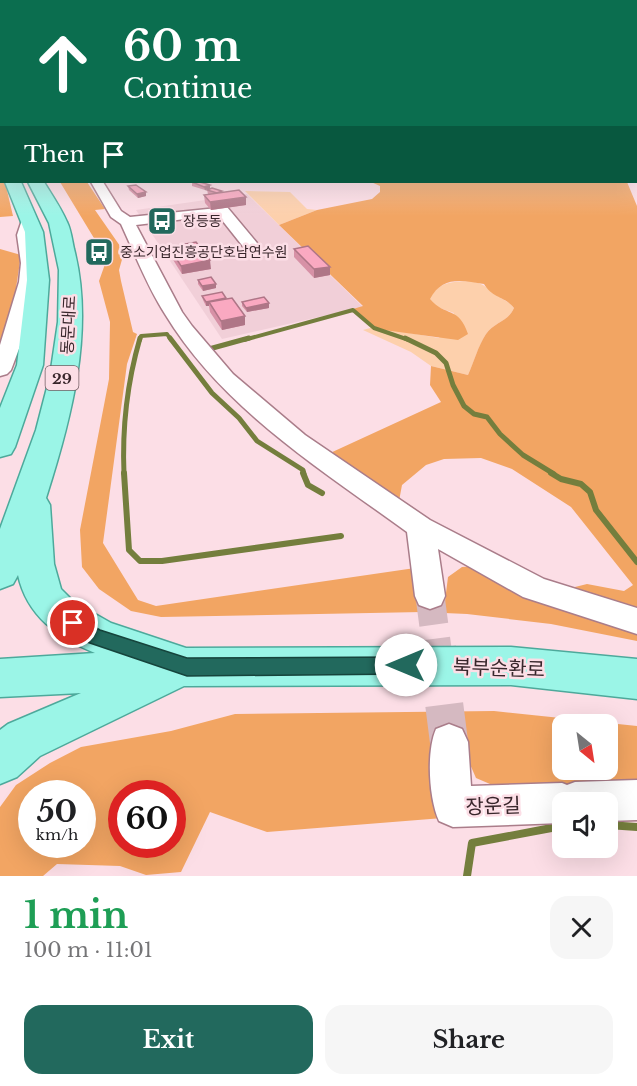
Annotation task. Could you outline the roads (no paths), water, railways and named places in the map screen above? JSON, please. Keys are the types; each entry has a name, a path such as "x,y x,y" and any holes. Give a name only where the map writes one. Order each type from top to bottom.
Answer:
{"main road":[{"name":"동문대로","path":"0,447 30,364 38,280 34,231 13,183"},
{"name":"동문대로","path":"0,574 33,493 70,339 69,257 60,222 45,187"},
{"path":"33,493 35,560 39,585 54,609 94,636 187,667"},
{"name":"북부순환로","path":"0,678 187,667 511,666 637,680"},
{"path":"0,760 24,740 187,667"}],"street":[{"path":"98,183 116,213 127,222 173,313 225,380 296,440 420,527 534,588 637,621"},
{"path":"127,222 222,210 251,246"},
{"path":"0,370 13,336 29,270 23,233 28,220"},
{"path":"420,527 430,596"},
{"name":"장운길","path":"449,742 453,807 552,803"},
{"path":"618,801 637,800"}],"waterway":[{"path":"244,340 353,310 374,328 409,340"},
{"path":"140,340 141,336 167,334 171,340"},
{"path":"124,473 126,406 140,338"},
{"path":"170,338 212,393 239,418 257,441 303,470 304,474"},
{"path":"209,349 249,338"},
{"path":"405,338 436,353 446,363 453,385 464,406 474,414 487,417 500,434 523,455 554,474"},
{"path":"124,473 129,550 140,561 162,561 341,536"},
{"path":"303,473 308,485 322,493"},
{"path":"551,473 561,479 581,484 590,492 596,510 637,562"},
{"path":"618,826 637,827"},
{"path":"467,876 472,843 552,828"}],"tunnel":[{"path":"430,596 437,649"},
{"path":"437,648 449,742"}],"place":[{"name":"장등동","path":"162,221"},
{"name":"중소기업진흥공단호남연수원","path":"99,252"}]}
